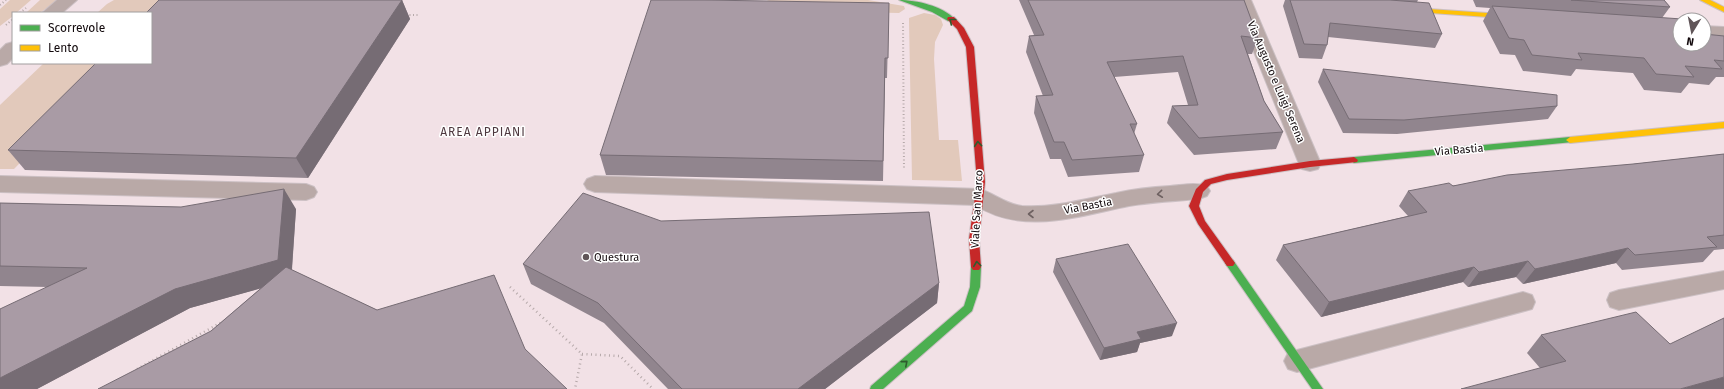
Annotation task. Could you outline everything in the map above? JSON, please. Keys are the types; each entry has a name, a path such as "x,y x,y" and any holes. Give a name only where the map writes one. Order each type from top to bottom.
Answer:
{"street":[{"path":"52,12 68,0"},
{"name":"Viale San Marco","path":"875,389 968,308 974,295 977,282 975,229 981,182 971,55 967,37 962,29 941,12 929,6 903,0"},
{"name":"Via Augusto e Luigi Serena","path":"1242,0 1310,164"},
{"path":"1704,0 1724,10"},
{"path":"1395,8 1530,18"},
{"path":"1712,31 1724,32"},
{"path":"0,60 12,49"},
{"name":"Via Bastia","path":"980,197 992,205 1006,211 1021,214 1040,214 1134,197 1162,193 1199,191 1203,186 1215,179 1310,164 1724,125"},
{"path":"0,184 306,192"},
{"path":"595,184 980,197"},
{"path":"1199,191 1194,206 1201,222 1318,389"},
{"path":"1618,300 1724,280"},
{"path":"1298,361 1523,302"}],"path":[{"path":"0,6 6,0"},
{"path":"403,15 418,15"},
{"path":"903,17 904,194"},
{"path":"510,287 582,354 620,356 652,389"},
{"path":"135,370 225,321"},
{"path":"575,389 582,354"}],"shaded area":[{"path":"10,0 31,0 17,12 12,12 12,17 0,26 0,9"},
{"path":"40,0 59,0 41,12 27,12"},
{"path":"114,0 178,0 152,13 98,12"},
{"path":"769,0 868,0 904,6 905,9 899,13 753,10 752,8"},
{"path":"924,13 935,15 941,19 943,25 935,42 934,59 939,140 958,140 962,181 912,180 909,18"},
{"path":"43,64 116,64 14,169 0,169 0,105"}],"building":[{"path":"159,0 402,0 296,158 8,150 95,64 152,64 152,12 147,12"},
{"path":"651,0 889,3 888,58 885,58 883,161 600,155"},
{"path":"1028,0 1244,0 1258,38 1241,36 1264,101 1283,132 1199,138 1172,106 1198,105 1183,56 1107,62 1137,124 1130,124 1144,155 1072,160 1064,142 1054,142 1036,96 1053,95 1029,36 1044,35"},
{"path":"1290,0 1390,0 1429,3 1442,34 1330,23 1327,45 1304,44"},
{"path":"1571,0 1664,0 1670,7"},
{"path":"1492,6 1672,18 1672,52 1712,52 1712,35 1724,36 1724,61 1714,60 1722,69 1685,66 1694,77 1656,74 1644,58 1578,53 1582,60 1532,55 1524,40 1509,38"},
{"path":"1323,69 1557,95 1557,106 1404,120 1349,119"},
{"path":"1724,154 1724,235 1707,237 1717,247 1635,255 1628,248 1535,269 1528,261 1479,272 1474,267 1329,302 1283,245 1427,212 1408,191 1449,183 1453,186 1507,175"},
{"path":"284,189 278,260 175,289 0,378 0,309 87,268 0,266 0,203 181,207"},
{"path":"583,193 661,221 929,212 939,283 798,389 682,389 598,303 523,264"},
{"path":"1128,244 1177,323 1137,332 1141,339 1104,348 1056,259"},
{"path":"286,267 377,310 494,275 525,349 567,389 98,389 211,331"},
{"path":"1636,312 1670,344 1724,318 1724,377 1680,389 1461,389 1566,361 1541,335"}],"traffic: fast":[{"path":"903,0 935,10 951,19"},
{"path":"1354,160 1570,140"},
{"path":"1230,263 1318,389"},
{"path":"875,389 968,308 975,287 976,267"}],"traffic: slow":[{"path":"1704,0 1724,10"},
{"path":"1402,9 1517,17"},
{"path":"1570,140 1724,125"}],"traffic: jam":[{"path":"951,19 960,28 970,47 981,182 974,239 976,267"},
{"path":"1230,263 1201,222 1194,206 1199,191 1208,182 1227,177 1310,164 1354,160"}],"place":[{"name":"Questura","path":"586,257"}],"district":[{"name":"AREA APPIANI","path":"483,132"}]}
